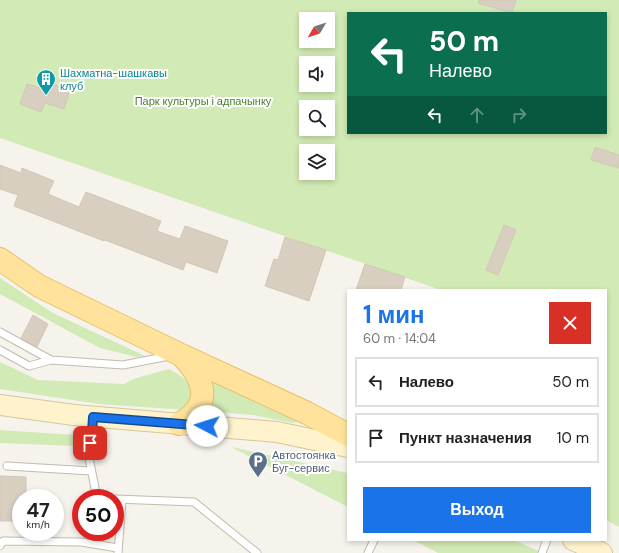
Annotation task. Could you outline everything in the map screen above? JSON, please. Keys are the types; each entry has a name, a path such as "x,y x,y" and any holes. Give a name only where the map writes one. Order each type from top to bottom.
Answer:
{"main road":[{"path":"0,259 39,286 179,354 307,413 347,434"},
{"path":"179,354 192,366 202,386 203,398 199,408 191,418 179,424"},
{"path":"0,405 93,417 277,432 347,447"},
{"path":"575,541 602,553"}],"lane":[{"path":"0,332 51,360"},
{"path":"0,350 29,366 51,360 123,365 179,354"},
{"path":"93,417 92,433 88,453 95,489"},
{"path":"7,466 91,471"},
{"path":"124,500 194,502 257,553"},
{"path":"0,546 3,541 81,542 118,550"},
{"path":"368,553 374,541"},
{"path":"542,553 547,541"}],"green space":[{"name":"Парк культуры і адпачынку","path":"0,0 619,0 619,527 607,521 607,289 438,289 0,138"},
{"path":"0,278 53,313 145,356 136,357 100,348 0,294"},
{"path":"0,362 38,380 124,384 133,379 169,369 184,378 193,393 188,410 99,404 0,389"},
{"path":"203,375 298,419 297,422 293,423 253,415 206,411"},
{"path":"0,430 76,435 75,446 0,443"},
{"path":"232,447 347,473 347,506"},
{"path":"415,541 516,541 543,553 438,553"}],"building":[{"path":"479,0 516,0 512,12 478,3"},
{"name":"Шахматна-шашкавы клуб","path":"50,83 70,90 64,109 45,103 41,112 20,104 27,84 47,90"},
{"path":"595,147 619,155 619,168 591,160"},
{"path":"0,165 21,173 22,168 54,181 48,194 79,207 86,192 161,221 157,231 180,239 185,226 228,241 217,273 186,262 183,270 14,206 18,195 0,189"},
{"path":"504,225 516,230 498,275 486,270"},
{"path":"285,237 326,250 309,301 265,286 274,259 278,260"},
{"path":"365,264 405,277 401,289 356,289"},
{"path":"33,315 48,324 37,347 21,338"},
{"path":"0,476 26,477 26,489 12,489 12,521 0,521"}],"place":[{"name":"Шахматна-шашкавы клуб","path":"46,96"},
{"name":"Автостоянка Буг-сервис","path":"258,478"}],"route":[{"path":"90,443 93,417 207,426"}]}
